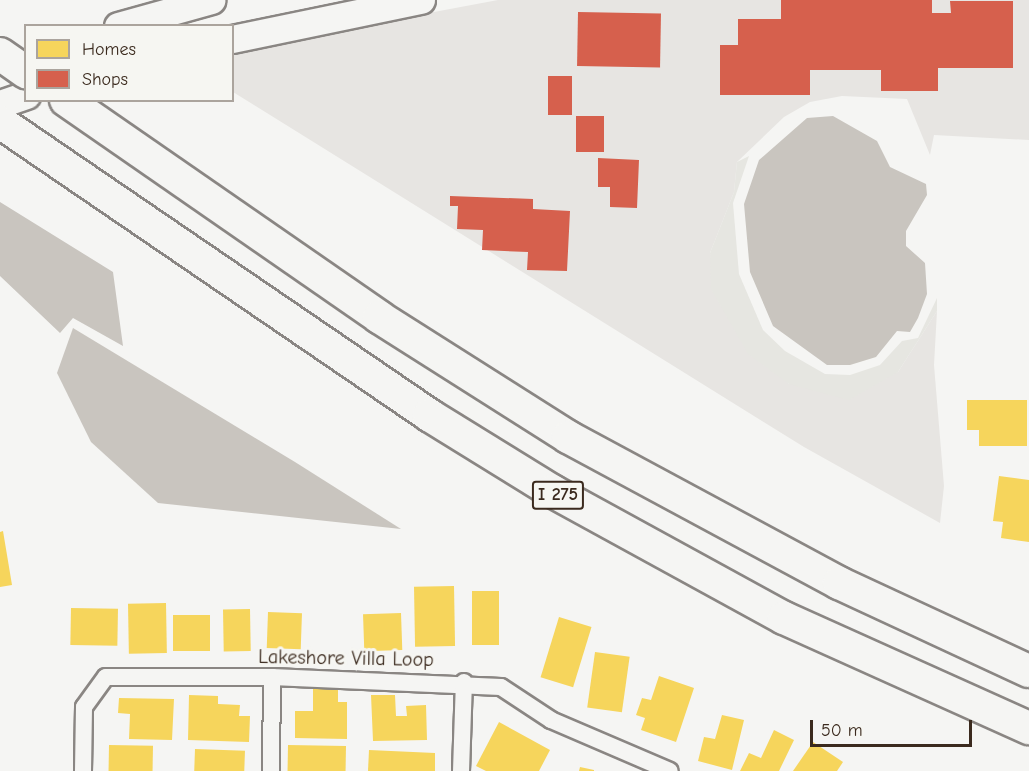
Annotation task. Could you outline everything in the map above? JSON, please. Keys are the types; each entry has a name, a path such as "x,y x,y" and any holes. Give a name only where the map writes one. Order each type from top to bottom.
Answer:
{"highway":[{"path":"0,54 24,71"},
{"name":"I 275","path":"69,102 379,317 586,448 838,583 1029,671"},
{"name":"I 275","path":"0,122 429,415 552,491 784,618 1029,728"}],"main road":[{"path":"125,24 211,0"},
{"path":"234,39 421,0"},
{"path":"0,61 24,54"},
{"path":"0,104 24,96"}],"street":[{"name":"Lakeshore Villa Loop","path":"83,771 84,706 106,677 272,677 464,682 501,687 551,720 667,770"},
{"path":"271,771 272,677"},
{"path":"461,771 464,682"}],"shaded area":[{"path":"498,0 1029,0 1029,140 934,135 930,155 907,99 842,96 810,102 784,117 737,162 734,192 710,253 718,301 789,384 898,372 937,311 934,365 944,486 940,523 804,447 234,93 234,50"},
{"path":"833,116 877,141 890,167 926,184 927,195 906,231 906,246 925,263 927,294 918,318 910,332 897,331 876,357 850,365 827,365 773,326 750,272 744,204 759,160 807,118"},
{"path":"749,156 733,203 739,274 763,330 785,351 825,374 850,375 880,365 902,341 918,338 937,298 937,311 898,372 849,400 789,384 748,354 711,289 710,253 734,192 737,162"},
{"path":"0,202 113,272 123,346 73,318 60,333 0,276"},
{"path":"73,328 401,529 158,503 91,442 57,373"}],"building: Homes":[{"path":"967,400 1027,400 1027,446 979,446 979,430 967,430"},
{"path":"999,476 1029,480 1029,542 1001,538 1003,522 993,521"},
{"path":"3,531 12,585 0,587 0,532"},
{"path":"454,586 455,646 415,647 414,587"},
{"path":"472,591 499,591 499,645 472,645"},
{"path":"166,603 167,653 129,654 128,604"},
{"path":"71,608 118,609 117,646 70,645"},
{"path":"223,609 250,609 251,651 224,651"},
{"path":"268,612 302,613 301,649 267,648"},
{"path":"401,613 402,650 364,651 363,614"},
{"path":"173,615 210,615 210,651 173,651"},
{"path":"559,617 592,627 573,687 541,677"},
{"path":"595,652 630,657 622,712 587,707"},
{"path":"659,676 694,688 676,742 641,730 645,718 636,715 642,698 651,700"},
{"path":"313,689 338,689 338,702 347,702 347,739 295,738 295,711 313,711"},
{"path":"189,695 218,696 218,704 240,705 239,716 250,716 249,742 188,740"},
{"path":"371,695 395,695 396,716 407,716 406,706 426,705 427,740 373,741"},
{"path":"119,698 174,699 172,740 129,739 130,714 118,713"},
{"path":"722,715 744,720 732,770 698,761 704,737 715,739"},
{"path":"499,722 550,750 539,771 486,771 476,766"},
{"path":"774,730 794,740 779,771 740,771 749,753 761,758"},
{"path":"813,742 843,762 837,771 793,771"},
{"path":"109,745 153,746 153,771 109,771"},
{"path":"288,745 346,746 346,771 288,771"},
{"path":"195,749 245,751 244,771 194,771"},
{"path":"369,750 435,753 435,771 368,771"},
{"path":"580,767 594,770 594,771 579,771"}],"building: Shops":[{"path":"781,0 932,0 932,13 951,13 950,1 1013,1 1013,68 938,68 938,91 881,91 881,70 810,70 810,95 720,95 720,45 738,45 738,19 781,19"},
{"path":"578,12 661,13 660,67 577,66"},
{"path":"548,76 572,76 572,115 548,115"},
{"path":"576,116 604,116 604,152 576,152"},
{"path":"598,158 639,160 637,208 610,207 610,187 598,187"},
{"path":"450,196 533,199 533,209 570,211 567,271 527,270 528,252 482,250 483,230 457,229 458,206 450,206"}]}
